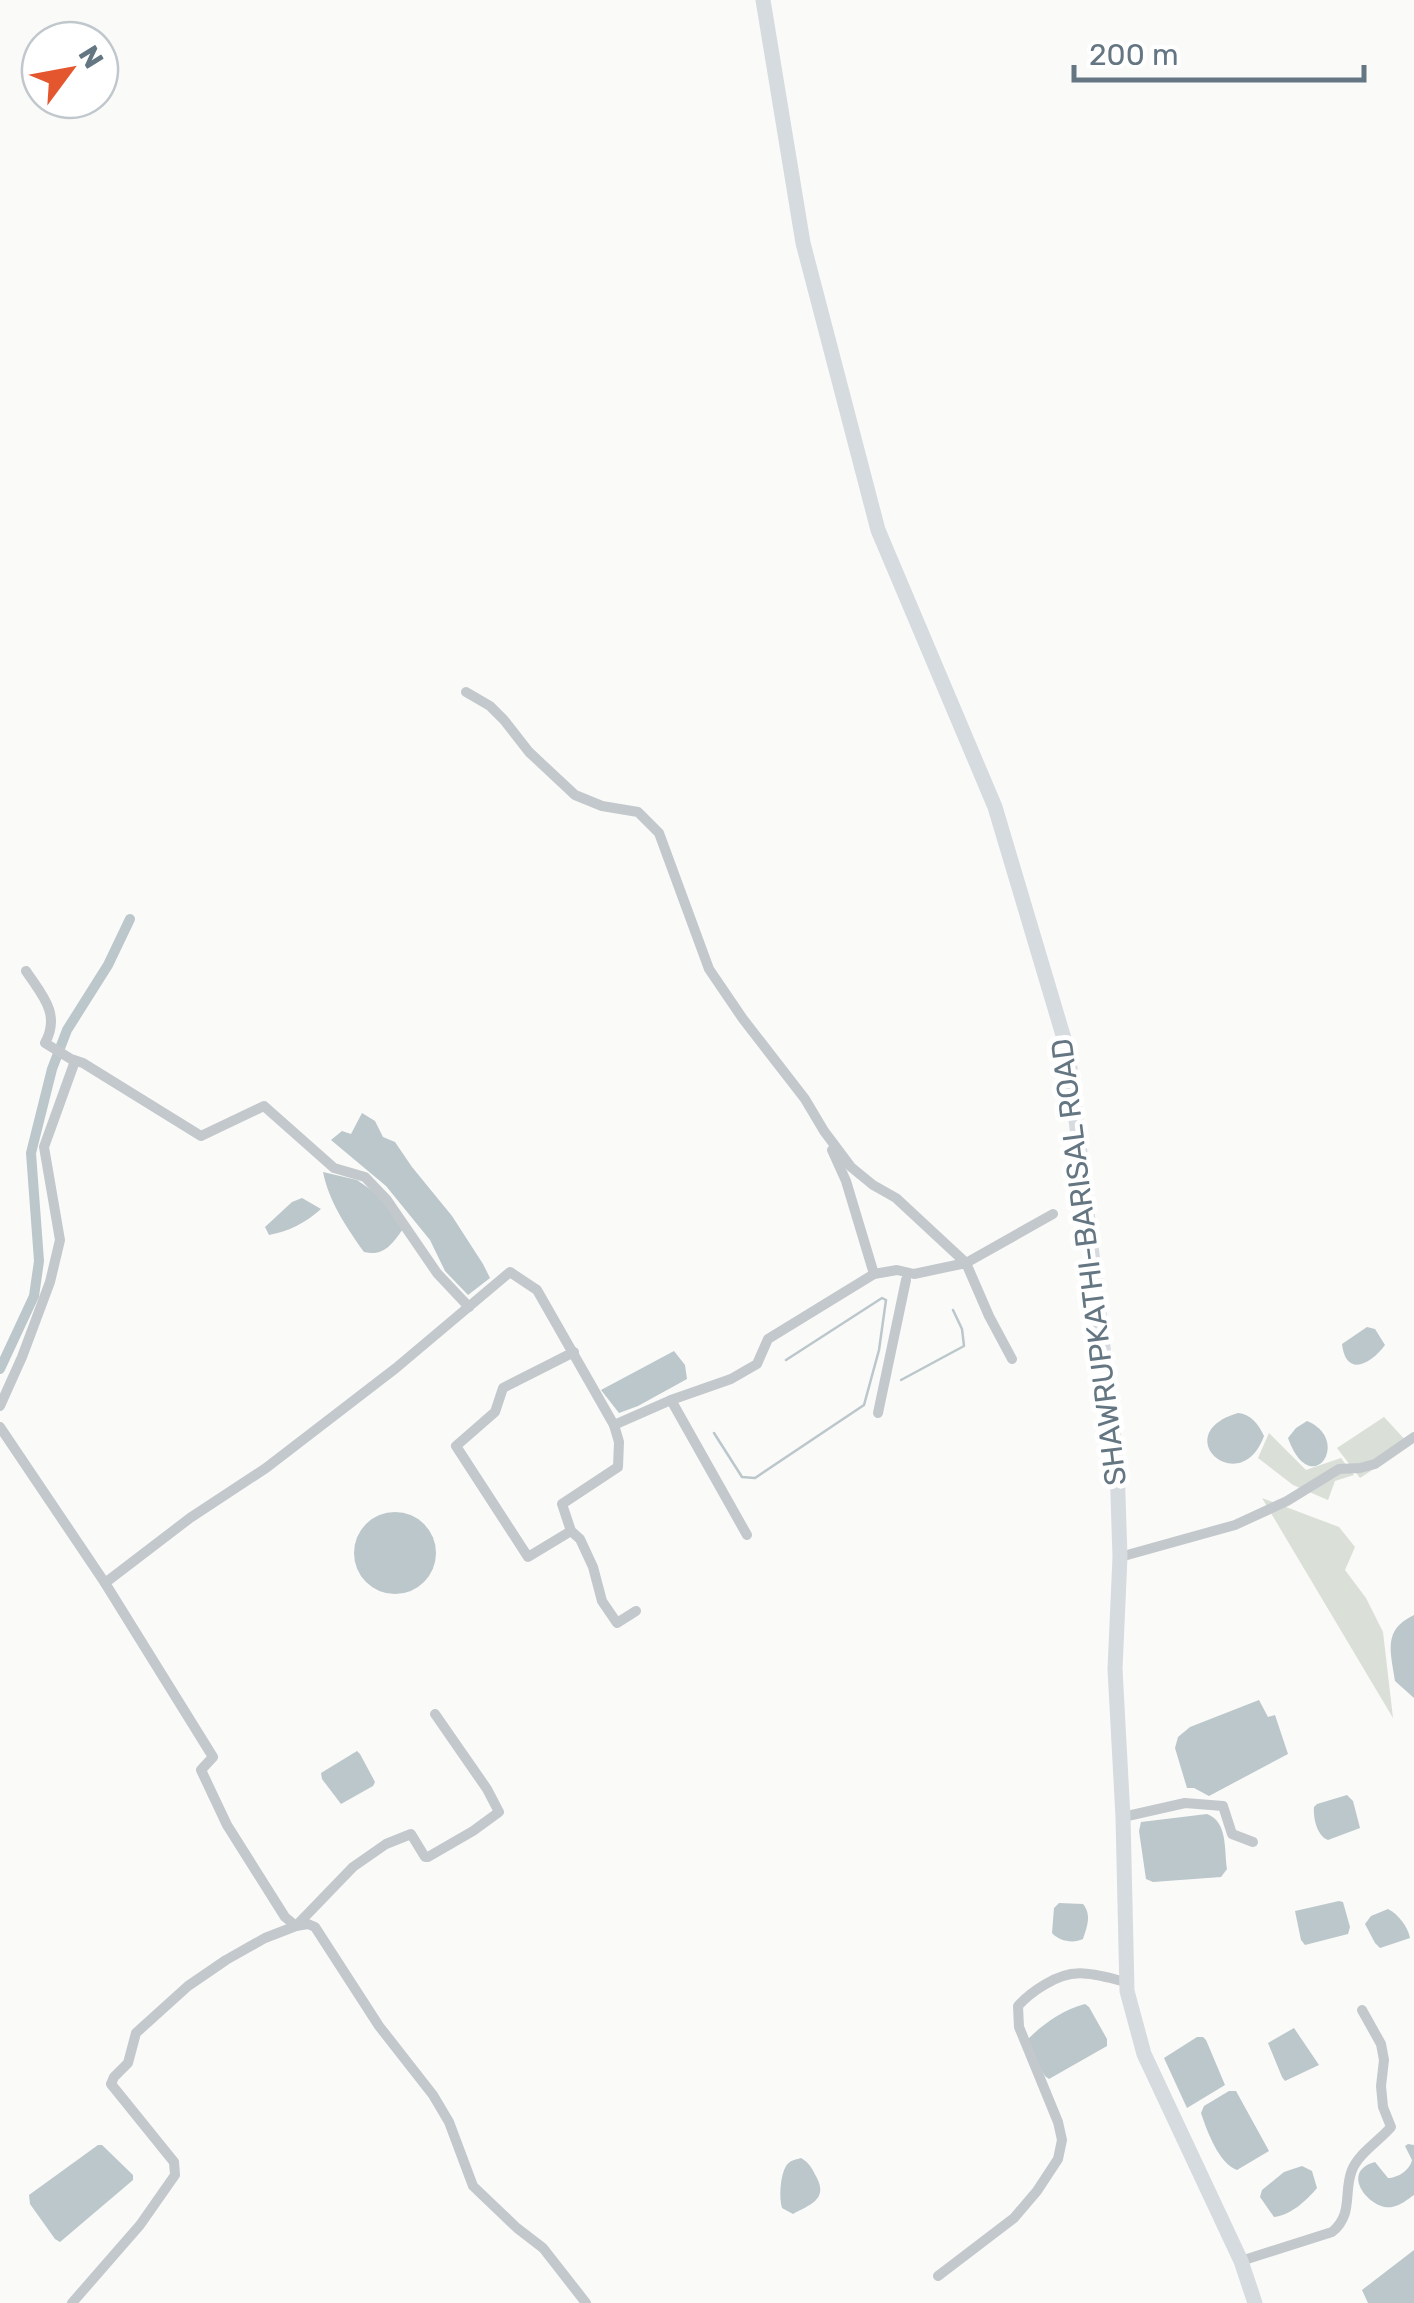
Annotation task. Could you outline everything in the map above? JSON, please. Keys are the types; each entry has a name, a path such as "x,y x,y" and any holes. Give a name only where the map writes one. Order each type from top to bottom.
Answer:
{"main road":[{"name":"SHAWRUPKATHI-BARISAL ROAD","path":"763,0 804,243 878,530 995,807 1068,1052 1116,1464 1120,1557 1115,1669 1126,1982 1144,2054 1240,2262 1254,2303"}],"street":[{"path":"466,692 490,706 529,752 574,795 602,806 638,812 660,833 709,970 851,1167 896,1198 966,1263 1012,1359"},
{"path":"26,971 48,1005 53,1029 46,1043 52,1048 201,1136 264,1106 334,1168 365,1177 387,1200 437,1274 469,1307"},
{"path":"0,1406 50,1282 60,1240 44,1147 73,1060"},
{"path":"824,1130 846,1181 874,1274"},
{"path":"614,1425 731,1379 757,1364 768,1339 874,1274 896,1270 914,1274 966,1263 1053,1214"},
{"path":"105,1583 190,1518 266,1468 396,1368 510,1272 537,1290 614,1425 620,1442 618,1467 562,1504 592,1567 602,1601 617,1623 636,1610"},
{"path":"878,1412 906,1280"},
{"path":"572,1530 528,1557 456,1446 495,1412 503,1388 574,1352"},
{"path":"671,1400 746,1536"},
{"path":"0,1427 105,1583 214,1757 201,1770 227,1825 285,1916 296,1926"},
{"path":"1120,1557 1234,1525 1288,1501 1338,1470 1375,1464 1414,1437"},
{"path":"296,1926 354,1867 386,1844 410,1834 428,1857 499,1812 434,1714"},
{"path":"1122,1817 1186,1802 1223,1806 1232,1834 1254,1842"},
{"path":"72,2303 140,2225 175,2174 174,2162 167,2152 111,2084 128,2063 136,2033 188,1986 226,1960 265,1938 308,1924 315,1927 379,2026 432,2095 449,2122 474,2186 543,2248 586,2303"},
{"path":"938,2276 1014,2218 1058,2159 1062,2140 1058,2122 1019,2028 1018,2006 1061,1975 1081,1972 1126,1982"},
{"path":"1240,2262 1332,2232 1342,2224 1351,2171 1390,2126 1380,2086 1384,2060 1381,2044 1362,2010"}],"shaded area":[{"path":"362,1113 375,1121 383,1137 395,1142 483,1264 490,1278 468,1295 445,1271 430,1240 386,1186 331,1140 342,1131 351,1134"},
{"path":"323,1172 357,1180 377,1194 403,1229 387,1248 377,1253 364,1252 334,1204"},
{"path":"302,1198 321,1209 297,1226 269,1235 265,1227 292,1202"},
{"path":"1367,1327 1375,1329 1385,1345 1373,1358 1354,1364 1344,1355 1342,1344"},
{"path":"674,1351 685,1365 687,1379 619,1413 601,1390"},
{"path":"1238,1413 1254,1421 1264,1436 1253,1455 1240,1463 1226,1463 1208,1447 1208,1435 1217,1423"},
{"path":"1384,1417 1410,1445 1360,1478 1337,1448"},
{"path":"1307,1421 1327,1441 1327,1452 1316,1466 1307,1465 1297,1456 1288,1438"},
{"path":"1269,1433 1306,1470 1341,1458 1354,1475 1335,1481 1328,1500 1293,1485 1258,1458"},
{"path":"1262,1498 1339,1527 1355,1547 1345,1570 1366,1598 1383,1632 1393,1718"},
{"path":"395,1512 411,1515 424,1524 433,1537 433,1569 424,1582 411,1591 395,1594 379,1591 366,1582 357,1569 354,1553 357,1537 366,1524 379,1515"},
{"path":"1414,1615 1414,1698 1395,1681 1391,1643 1397,1628"},
{"path":"1259,1700 1268,1717 1275,1715 1288,1754 1209,1796 1187,1788 1175,1748 1178,1737 1190,1727"},
{"path":"357,1751 375,1782 341,1804 321,1773"},
{"path":"1347,1795 1353,1801 1360,1828 1328,1840 1316,1826 1314,1807"},
{"path":"1207,1814 1219,1823 1224,1837 1227,1869 1221,1877 1153,1882 1146,1879 1141,1822"},
{"path":"1343,1902 1350,1927 1348,1934 1305,1945 1295,1911"},
{"path":"1059,1903 1083,1904 1086,1908 1083,1939 1066,1941 1052,1933 1054,1908"},
{"path":"1388,1909 1402,1921 1410,1938 1380,1948 1365,1924 1371,1916"},
{"path":"1085,2004 1107,2039 1107,2046 1049,2079 1027,2040 1053,2018"},
{"path":"1294,2028 1319,2065 1285,2081 1268,2043"},
{"path":"1197,2037 1206,2040 1225,2085 1187,2108 1164,2058"},
{"path":"1236,2091 1269,2151 1237,2170 1219,2154 1201,2113 1204,2106"},
{"path":"98,2145 133,2175 133,2180 60,2242 30,2204 29,2195"},
{"path":"1414,2145 1414,2195 1392,2207 1375,2203 1362,2190 1359,2174 1375,2162 1388,2178 1399,2175 1412,2160 1405,2146"},
{"path":"801,2158 812,2169 820,2192 815,2201 793,2214 782,2208 781,2181 788,2164"},
{"path":"1302,2166 1312,2171 1317,2188 1298,2207 1274,2217 1260,2197 1262,2190 1284,2172"},
{"path":"1414,2250 1414,2303 1368,2303 1362,2290"}],"waterway":[{"path":"0,1369 34,1296 39,1261 31,1153 52,1069 67,1030 108,965 130,919"},
{"path":"714,1433 742,1477 755,1478 864,1405 879,1350 886,1300 882,1298 786,1360"},
{"path":"901,1380 964,1346 962,1329 953,1310"}]}
